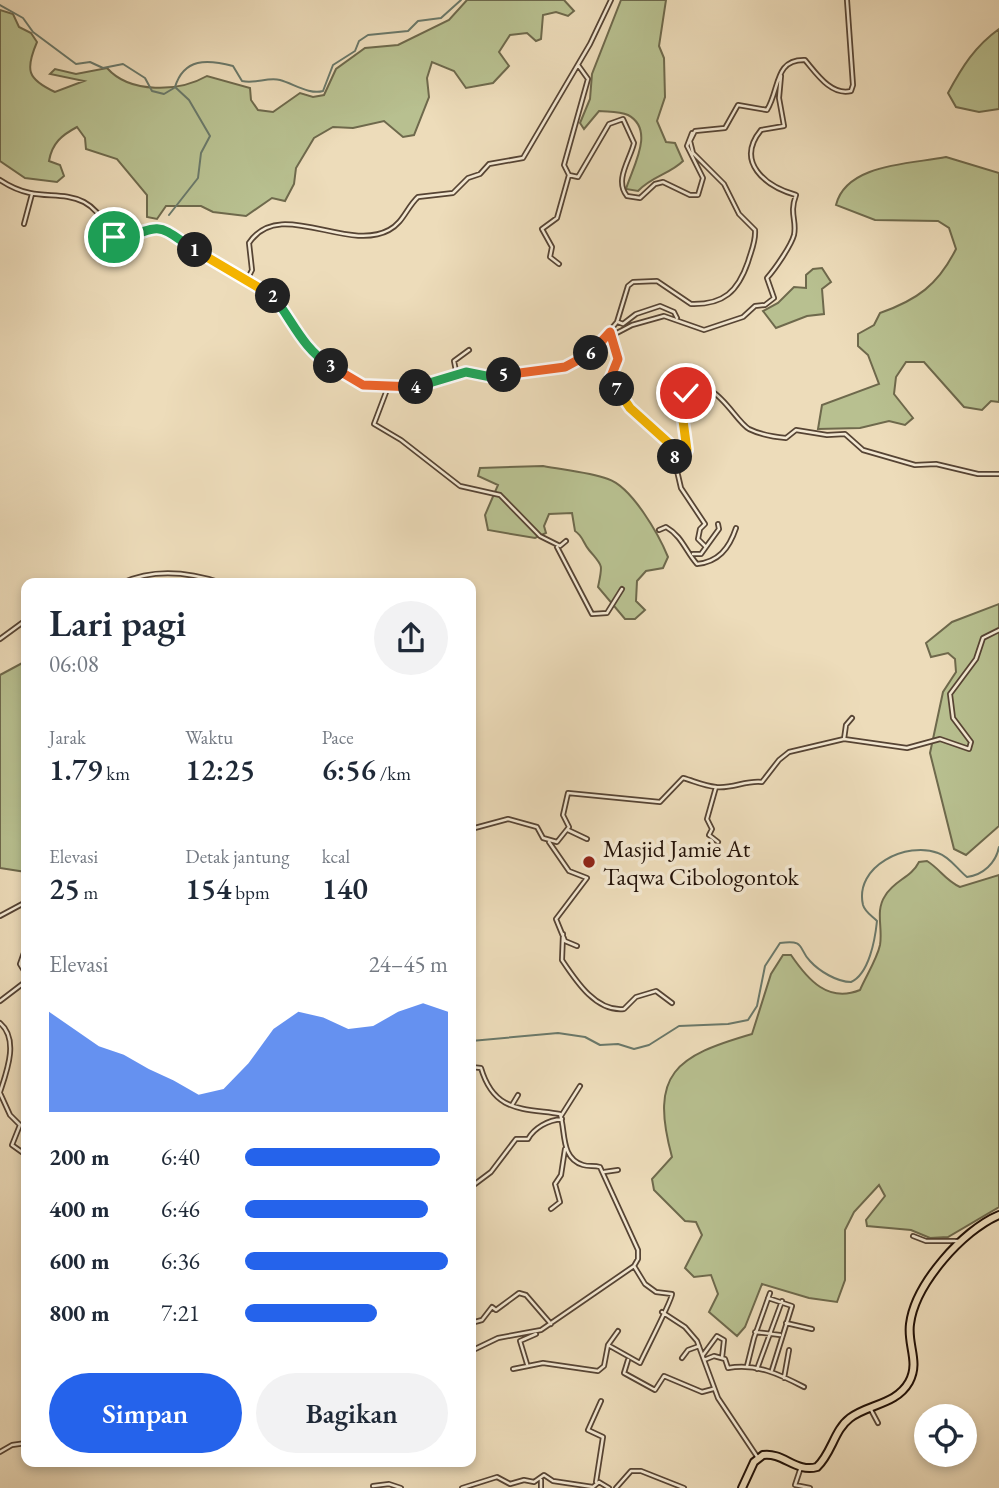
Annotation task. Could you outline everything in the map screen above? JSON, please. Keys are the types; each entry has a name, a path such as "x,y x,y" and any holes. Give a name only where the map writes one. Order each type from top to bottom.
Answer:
{"highway":[{"path":"742,1488 759,1458 772,1454 801,1467 817,1466 844,1423 891,1399 908,1383 914,1368 910,1330 913,1313 925,1287 960,1241 977,1225 999,1215"}],"street":[{"path":"246,281 252,270 249,243 274,225 297,225 358,238 374,235 400,222 418,197 453,193 468,178 480,174 489,164 523,158 611,0"},
{"path":"692,133 725,128 739,105 767,110 786,63 802,60 821,81 844,92 851,91 853,85 847,0"},
{"path":"559,264 550,257 552,247 542,229 557,218 569,175 564,165 588,77 577,64"},
{"path":"610,334 664,316 677,318 704,330 743,317 755,306 765,305 774,299 767,278 779,267 780,257 793,237 790,210 796,195 763,177 753,168 751,160 761,130 784,126 779,97 781,73"},
{"path":"569,175 578,177 609,124 623,119 627,122 634,143 622,181 622,190 626,196 640,198 654,184 663,181 690,195 698,195 703,178 687,146 692,133"},
{"path":"0,180 32,194 61,194 82,201 103,216 114,237 121,240 149,228 163,229 246,281 271,293 296,334 318,358 363,385 417,387 470,372 496,378 521,371 565,367 587,356 610,334 617,322 628,286 633,282 657,281 688,303 697,304 728,296 744,276 755,241 754,228 739,213 724,184 693,153 690,142 692,133"},
{"path":"24,224 32,194"},
{"path":"617,322 624,324 636,314 660,306 674,312 677,318"},
{"path":"610,334 618,359 611,383 630,408 671,445 685,496 705,524 698,539 706,547"},
{"path":"457,376 454,360 469,350"},
{"path":"388,387 374,424 401,440 460,486 500,495 540,536 557,547 592,614 607,613 622,589"},
{"path":"676,465 687,450 682,428 684,396 699,390 723,397 752,430 785,439 796,430 826,435 842,433 856,441 862,449 887,459 915,465 937,464 978,474 999,474"},
{"path":"691,552 693,555 701,554 719,529 718,524"},
{"path":"659,530 666,527 672,531 691,552 697,564 707,565 721,555 736,528"},
{"path":"557,547 566,541"},
{"path":"134,578 174,573 207,578"},
{"path":"0,639 21,624"},
{"path":"587,839 568,830 563,815 568,793 658,803 684,778 697,785 716,787 746,781 763,782 779,759 789,752 844,739 905,748 940,739 969,749 971,742 952,716 950,694 976,660 983,638 999,630"},
{"path":"844,739 846,725 852,718"},
{"path":"716,787 707,819 712,829 709,835 718,842"},
{"path":"476,827 508,819 537,828 569,870 587,877 556,919 565,941 577,946"},
{"path":"549,842 559,842 568,830"},
{"path":"0,916 21,905"},
{"path":"563,934 562,960 592,998 609,1007 624,1009 636,998 656,991 672,1003"},
{"path":"0,1001 21,985"},
{"path":"0,1023 8,1031 10,1047 0,1092 10,1115 20,1125 12,1145 21,1151"},
{"path":"476,1068 481,1068 485,1085 497,1099 561,1117"},
{"path":"551,1209 560,1202 555,1184 565,1159 561,1117 580,1086"},
{"path":"512,1105 518,1095"},
{"path":"476,1183 491,1172 516,1139 528,1139 532,1131 561,1117"},
{"path":"527,1364 520,1341 551,1324 634,1266 638,1259 638,1251 612,1199 611,1186 604,1172 597,1165 586,1166 577,1162 565,1146"},
{"path":"604,1172 618,1170"},
{"path":"913,1236 927,1241 960,1241"},
{"path":"608,1345 628,1358 642,1363 663,1312 670,1303 671,1293 656,1292 645,1284 634,1266"},
{"path":"476,1322 482,1320 492,1307 496,1310 519,1293 526,1295 551,1324"},
{"path":"747,1366 755,1332 770,1293"},
{"path":"768,1298 792,1305 780,1335 772,1370"},
{"path":"757,1369 782,1301"},
{"path":"663,1312 690,1332 704,1357 713,1389 759,1458"},
{"path":"786,1322 812,1329"},
{"path":"513,1369 527,1364 553,1364 597,1371 604,1366 608,1345 618,1331"},
{"path":"476,1348 491,1340 537,1332"},
{"path":"755,1332 780,1335"},
{"path":"704,1357 717,1336 724,1340 722,1358 727,1367 747,1366 772,1370 804,1387"},
{"path":"682,1358 688,1350 699,1346"},
{"path":"784,1377 789,1350"},
{"path":"776,1352 786,1358"},
{"path":"704,1357 722,1358"},
{"path":"628,1358 624,1373 655,1390 663,1376 702,1392 713,1389"},
{"path":"462,1488 497,1477 510,1484 541,1480 546,1475 553,1481 594,1487 603,1437 588,1430 601,1401"},
{"path":"870,1408 878,1423"},
{"path":"0,1452 12,1445 21,1444"},
{"path":"801,1467 795,1485 810,1488"},
{"path":"616,1488 631,1471 639,1470 684,1488"},
{"path":"541,1480 541,1488"},
{"path":"596,1482 609,1488"},
{"path":"373,1486 385,1484 401,1488"}],"green space":[{"path":"467,0 564,0 574,11 568,16 556,12 543,15 541,39 536,41 527,33 510,35 499,52 509,66 493,83 466,88 454,71 432,62 427,78 429,97 414,135 403,137 384,121 353,128 333,127 314,138 296,168 294,184 285,201 272,198 246,216 213,212 201,206 166,206 157,219 147,217 147,195 117,159 86,149 85,138 77,127 58,140 50,155 49,161 60,165 64,176 57,182 25,178 0,161 0,10 13,14 19,27 31,33 37,42 31,60 31,73 39,83 55,92 84,81 50,74 55,69 76,74 107,68 128,82 155,88 183,85 207,76 250,88 251,100 258,110 273,112 300,93 313,97 324,95 336,69 365,48 398,45 449,20"},
{"path":"621,0 666,0 659,46 664,58 665,97 657,121 666,142 675,143 683,161 638,191 626,189 640,150 640,130 636,122 625,114 599,111 584,129 580,123 590,99 592,74"},
{"path":"999,29 999,109 979,112 956,107 948,93 953,83 976,50"},
{"path":"946,157 999,173 999,402 991,401 982,410 964,407 924,362 906,362 896,377 894,394 913,418 905,425 889,421 860,428 818,429 822,405 879,384 868,355 858,346 858,334 874,325 880,313 905,303 925,290 942,272 956,249 949,228 938,221 875,220 836,205 842,191 866,173 899,164"},
{"path":"822,268 831,282 822,289 824,314 807,316 776,328 763,311 778,303 794,287 806,288 806,275 813,269"},
{"path":"543,466 608,479 626,491 651,525 668,557 663,568 646,571 637,581 636,601 645,610 635,619 625,619 598,587 601,566 575,531 572,513 549,514 544,526 546,533 535,538 488,530 485,515 498,485 478,476 480,468"},
{"path":"999,604 999,826 966,855 954,849 930,753 943,692 956,672 955,659 948,653 931,657 926,643 952,622"},
{"path":"21,664 21,871 0,868 0,675"},
{"path":"927,861 960,887 999,875 999,1207 948,1237 930,1238 911,1230 867,1226 866,1220 885,1196 879,1185 854,1212 845,1230 845,1280 837,1302 809,1298 762,1284 745,1327 737,1336 709,1312 718,1294 711,1275 694,1277 685,1268 702,1235 696,1222 685,1221 654,1190 652,1179 672,1157 664,1105 667,1087 675,1072 687,1060 726,1042 752,1034 771,974 783,955 791,955 804,973 820,987 838,994 860,990 880,945 880,908 885,896 893,886 912,872 919,862"}],"waterway":[{"path":"169,215 198,178 201,153 210,136 189,100 175,87 184,70 198,63 214,62 233,66 242,81 275,79 307,90 323,91 333,65 355,51 359,41 368,35 408,31 418,21 441,18 461,0"},
{"path":"0,5 23,18 33,32 76,64 90,62 103,68 123,64 145,78 152,91 164,94 174,88"},
{"path":"476,1041 558,1033 585,1037 600,1045 618,1044 634,1049 649,1045 679,1026 728,1024 748,1020 757,1006 765,966 780,943 798,944 806,957 823,972 851,982 867,964 875,937 877,921 864,907 862,891 875,868 898,854 926,850 946,857 967,877 988,867 999,847"}],"place":[{"name":"Masjid Jamie At Taqwa Cibologontok","path":"589,862"}],"route":[{"path":"114,237 124,240 149,228 159,227 229,273 271,293 296,334 318,358 363,385 409,388 432,384 466,372 496,378 521,371 565,367 587,356 610,332 618,359 611,374 611,383 624,396 630,408 671,445 676,465 687,450 682,428 683,400 686,393"}]}
